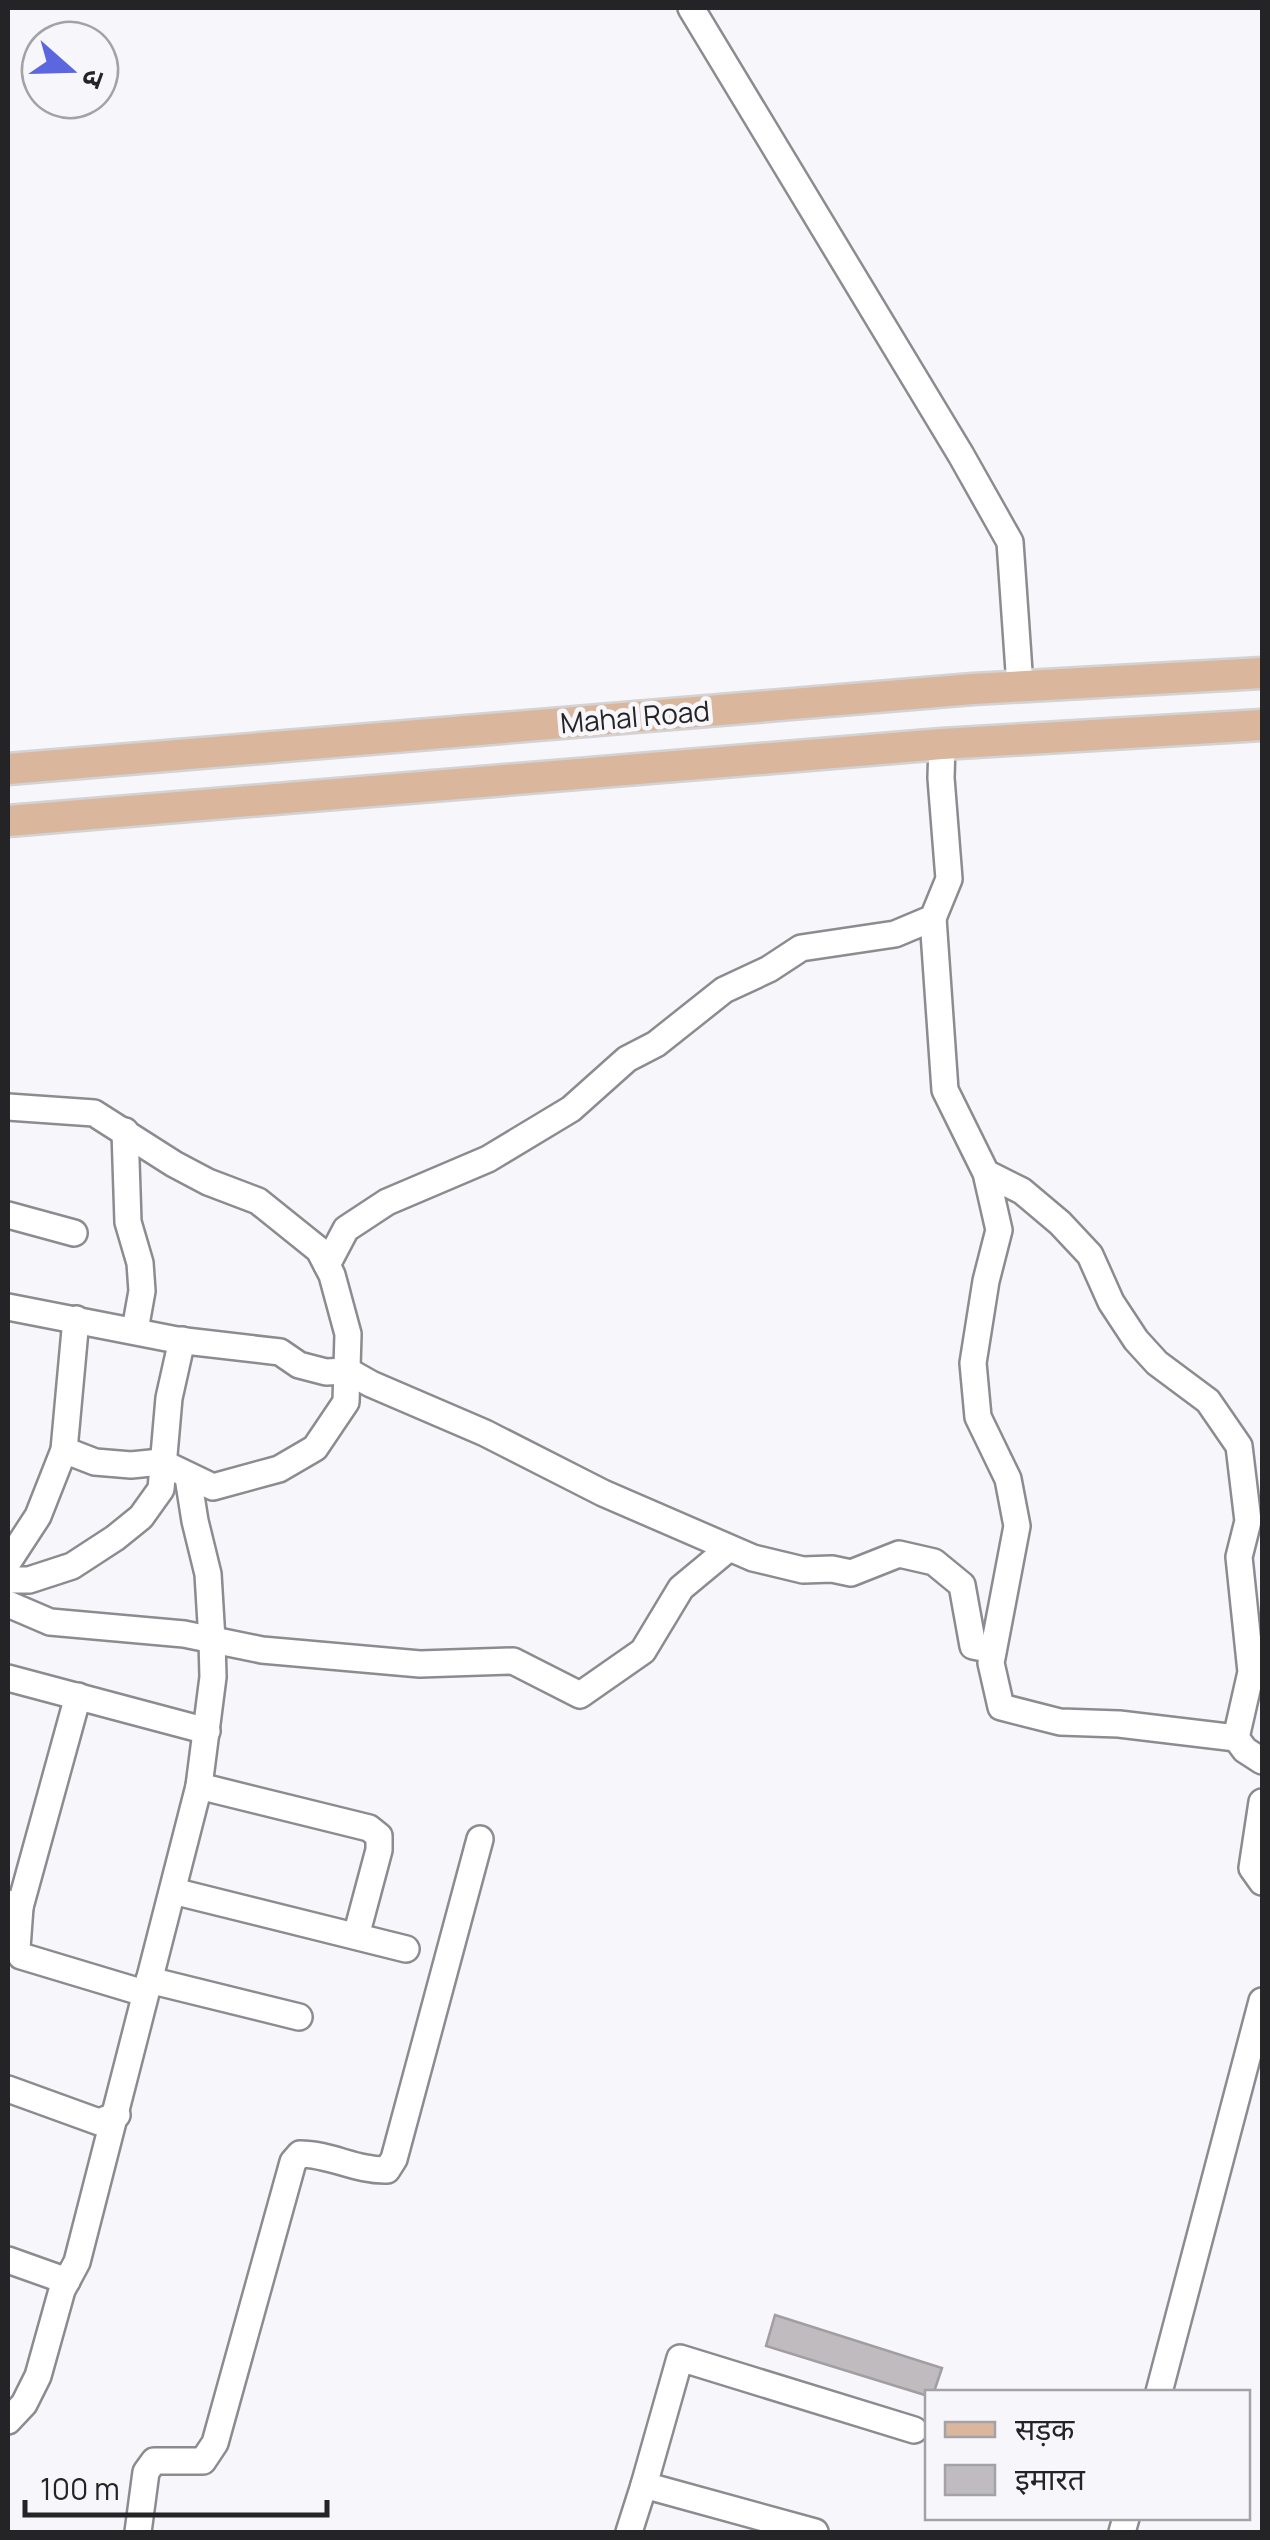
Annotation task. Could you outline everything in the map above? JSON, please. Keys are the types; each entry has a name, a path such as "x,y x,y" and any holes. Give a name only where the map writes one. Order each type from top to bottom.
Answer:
{"main road":[{"name":"Mahal Road","path":"8,769 1020,686 1262,673"},
{"name":"Mahal Road","path":"8,821 942,744 1262,726"}],"street":[{"path":"691,8 1010,542 1020,686"},
{"path":"942,744 949,879 934,918 945,1090 986,1173 1000,1230 986,1281 973,1364 978,1417 1008,1478 1016,1526 992,1650 991,1663 1001,1706 1060,1722 1119,1724 1236,1738 1245,1750 1262,1761"},
{"path":"327,1265 346,1229 387,1202 488,1159 556,1118 626,1058 656,1044 724,990 769,969 801,948 895,934 934,918"},
{"path":"8,1106 94,1113 191,1174 258,1201 319,1250 348,1334 346,1402 315,1448 279,1469 213,1487 161,1462 96,1462 64,1450"},
{"path":"125,1131 128,1222 140,1262 142,1291 136,1330"},
{"path":"986,1173 1022,1192 1060,1222 1090,1255 1110,1302 1136,1340 1157,1364 1208,1401 1238,1446 1248,1521 1239,1556 1251,1672 1236,1738"},
{"path":"8,1214 74,1233"},
{"path":"8,1307 182,1340 280,1352 298,1365 326,1372 348,1370 603,1493 728,1548 804,1570 851,1573 899,1554 934,1562 962,1585 974,1646 992,1650"},
{"path":"8,1562 38,1516 64,1450 76,1320"},
{"path":"8,1580 30,1580 72,1566 141,1517 161,1489 169,1398 182,1340"},
{"path":"8,2419 24,2404 38,2376 67,2281 77,2262 199,1786 212,1640 208,1574 194,1521 188,1476"},
{"path":"8,1604 50,1622 184,1634 262,1650 420,1664 513,1661 580,1695 642,1651 680,1588 728,1548"},
{"path":"8,1678 206,1731"},
{"path":"78,1696 14,1905 21,1956 298,2018"},
{"path":"199,1786 369,1828 379,1836 380,1850 356,1936"},
{"path":"1262,1802 1252,1868 1262,1882"},
{"path":"138,2532 146,2472 154,2462 203,2462 215,2443 293,2162 300,2154 313,2154 386,2170 394,2159 480,1839"},
{"path":"173,1891 406,1949"},
{"path":"1160,2390 1190,2288 1262,2002"},
{"path":"8,2089 98,2122 117,2114"},
{"path":"8,2260 67,2281"},
{"path":"629,2532 680,2358 914,2430"},
{"path":"644,2484 815,2532"}],"building":[{"path":"775,2315 942,2368 935,2390 925,2390 925,2395 766,2346"}]}
